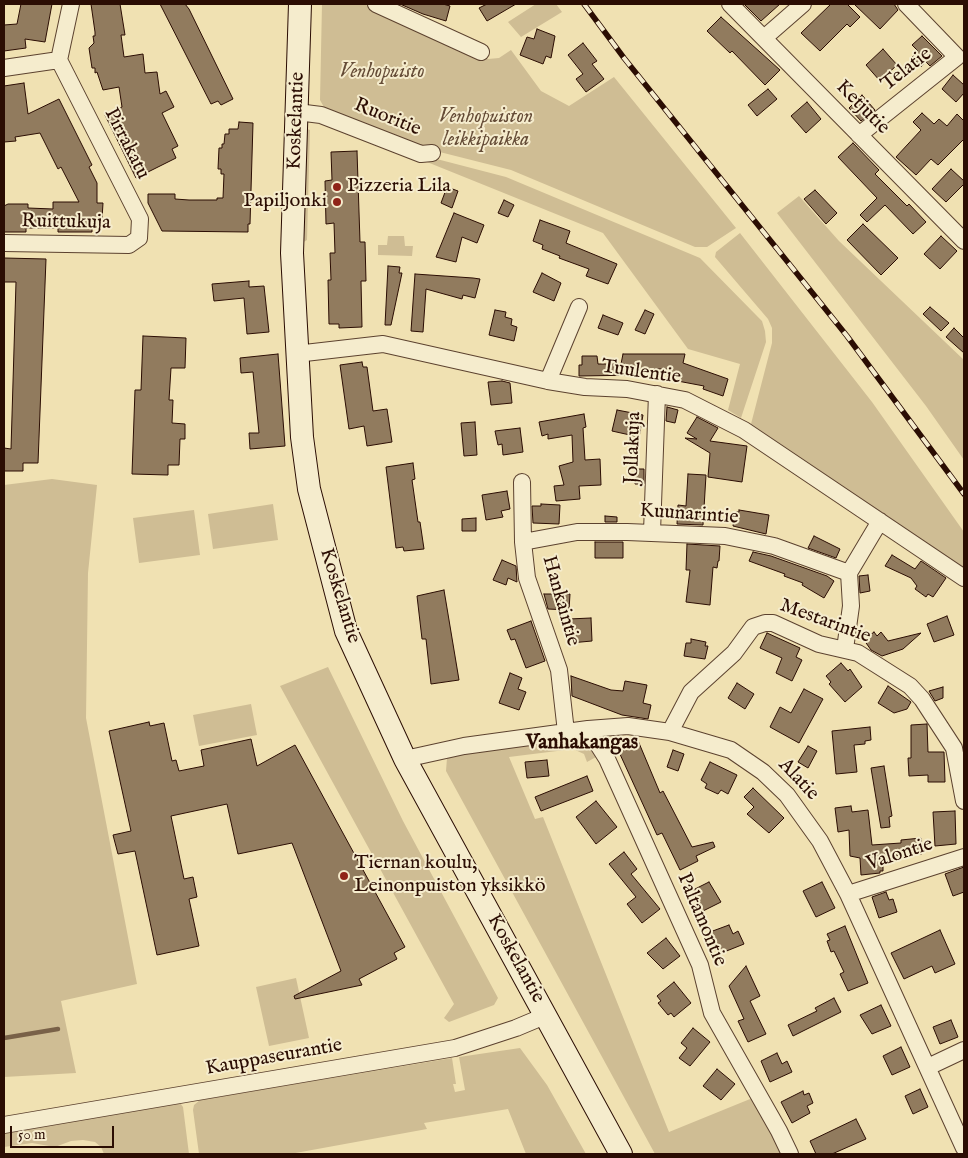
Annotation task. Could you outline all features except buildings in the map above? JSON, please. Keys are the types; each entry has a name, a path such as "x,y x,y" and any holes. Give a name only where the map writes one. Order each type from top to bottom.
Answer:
{"main road":[{"name":"Koskelantie","path":"300,4 292,253 302,437 309,490 346,631 405,759 547,1015 621,1154"}],"street":[{"path":"4,68 59,60 71,4"},
{"path":"376,4 481,52"},
{"name":"Ketjutie","path":"730,4 964,241"},
{"path":"764,38 803,4"},
{"name":"Telatie","path":"859,135 957,57 906,4"},
{"name":"Pirrakatu","path":"59,60 140,219 138,238 128,245"},
{"name":"Ruoritie","path":"297,112 333,119 422,154 432,153"},
{"name":"Ruittukuja","path":"4,243 128,245"},
{"path":"548,381 579,307"},
{"name":"Tuulentie","path":"296,354 383,344 548,381 584,387 628,389 685,400 744,430 964,578"},
{"name":"Jollakuja","path":"652,532 657,394"},
{"name":"Hankaintie","path":"522,482 523,542 527,578 559,670 566,732"},
{"path":"845,649 852,606 849,573 880,521"},
{"name":"Kuunarintie","path":"523,542 577,532 652,532 725,536 774,546 849,573"},
{"name":"Mestarintie","path":"670,732 691,692 734,653 753,627 758,624 773,623 819,644 858,653 910,686 922,699 954,748 964,801"},
{"name":"Alatie","path":"405,759 464,746 588,728 628,726 670,732 731,750 763,772 787,795 820,841 848,894 964,1148"},
{"name":"Paltamontie","path":"588,728 607,759 700,965 712,1013 779,1131 790,1154"},
{"name":"Valontie","path":"848,894 964,857"},
{"name":"Kauppaseurantie","path":"4,1125 455,1048 516,1028 547,1015"},
{"path":"928,1067 964,1050"}],"green space":[{"name":"Venhopuisto","path":"322,4 364,4 488,59 499,58 511,50 541,91 569,106 614,77 736,228 707,247 695,247 511,170 412,145 325,109 320,100"},
{"path":"536,4 556,4 562,12 521,37 508,22"},
{"path":"304,128 310,130 307,240 302,243"},
{"path":"429,157 506,177 700,258 762,321 765,331 766,342 741,418 728,410 740,364 688,349 603,233 427,162"},
{"path":"799,196 839,241 964,360 964,460 926,406 777,213"},
{"path":"740,233 872,402 964,532 964,568 751,424 772,343 772,328 768,319 715,257 716,252"},
{"path":"388,236 404,236 405,246 413,246 412,256 378,255 378,245 387,245"},
{"path":"52,479 97,485 88,573 86,718 137,984 61,1001 76,1073 4,1077 4,485"},
{"path":"273,504 278,540 213,549 208,514"},
{"path":"194,510 200,555 139,563 133,518"},
{"path":"328,667 403,821 498,998 494,1005 449,1022 444,1018 454,1004 280,686"},
{"path":"251,704 257,735 199,746 193,715"},
{"path":"571,740 586,742 593,747 596,757 587,762 584,754 573,749 509,757 535,819 543,817 669,1132 755,1097 783,1154 655,1154 446,771 447,758 458,753 505,746"},
{"path":"296,978 309,1038 269,1046 256,987"},
{"path":"520,1048 547,1085 586,1154 526,1154 508,1109 424,1123 427,1129 290,1154 199,1154 193,1110 194,1105 200,1100 452,1058 456,1084 453,1084 455,1092 465,1090 459,1057"},
{"path":"180,1103 183,1107 189,1154 104,1154 101,1147 95,1142 83,1140 71,1141 55,1147 32,1143 4,1147 4,1133"}],"waterway":[{"path":"4,1038 58,1029"}],"railway":[{"path":"584,4 624,58 847,336 964,494"}],"place":[{"name":"Pizzeria Lila","path":"337,187"},
{"name":"Papiljonki","path":"337,202"},
{"name":"Tiernan koulu, Leinonpuiston yksikkö","path":"344,876"}],"district":[{"name":"Vanhakangas","path":"582,744"}],"park label":[{"name":"Venhopuiston leikkipaikka","path":"486,130"}]}
